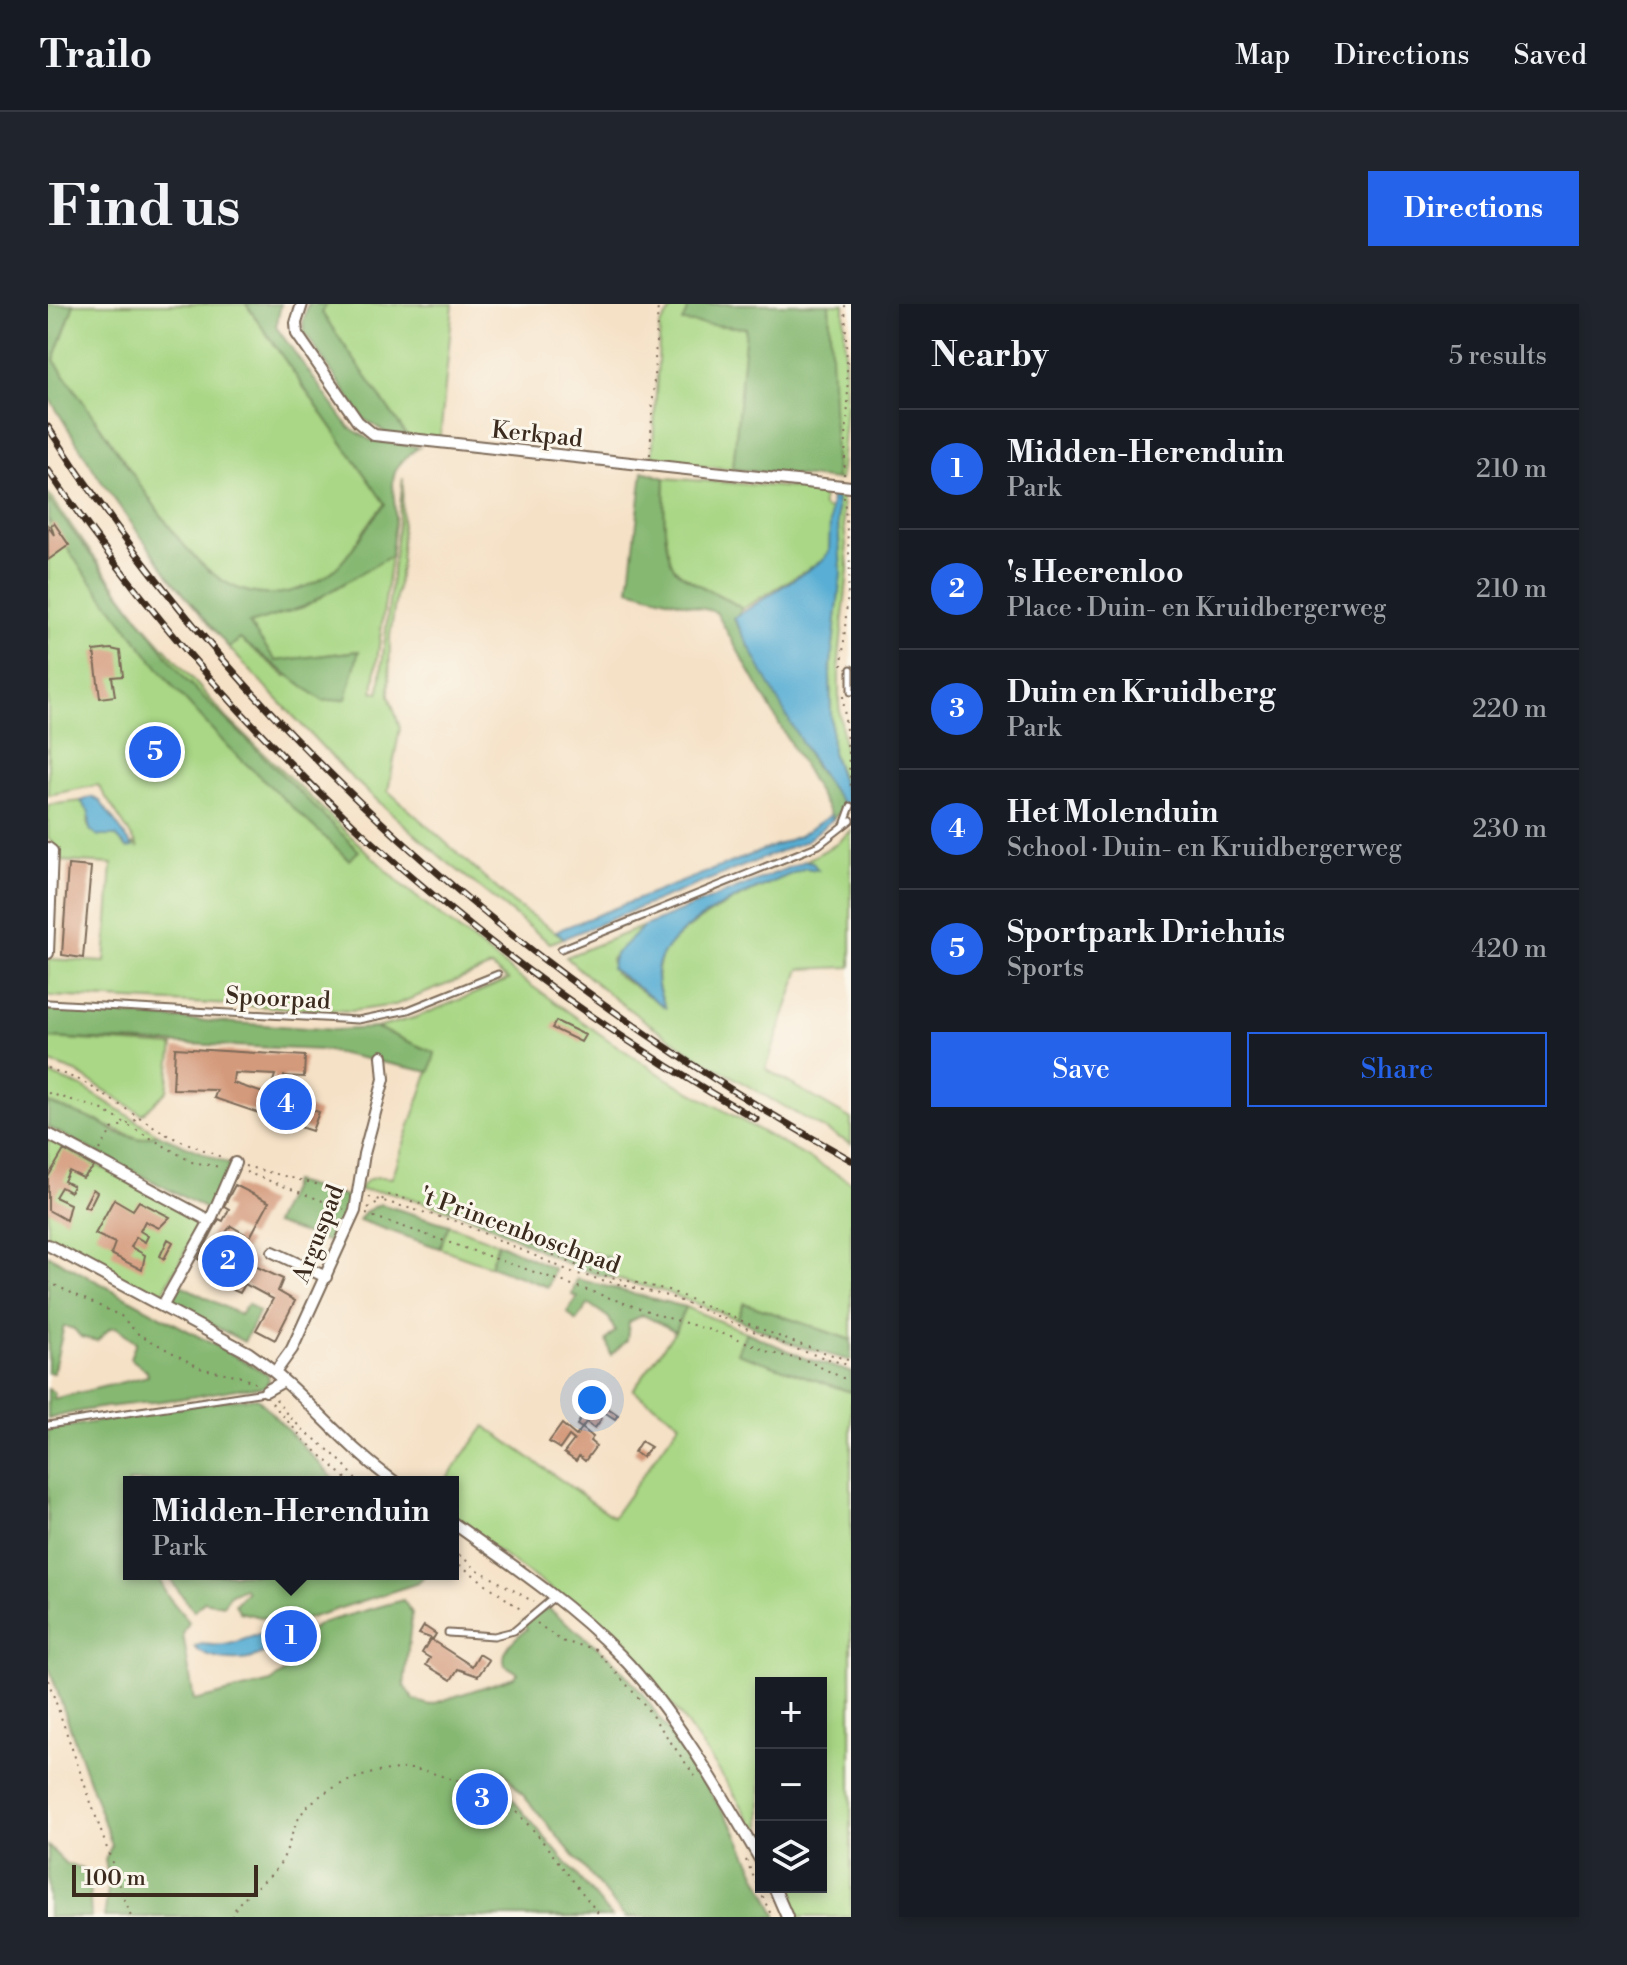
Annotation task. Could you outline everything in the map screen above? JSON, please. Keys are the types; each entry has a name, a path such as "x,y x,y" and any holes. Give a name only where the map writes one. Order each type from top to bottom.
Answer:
{"street":[{"name":"Kerkpad","path":"299,305 296,329 300,340 358,422 374,435 649,468 847,487"},
{"path":"48,848 52,851 48,953"},
{"name":"Arguspad","path":"276,1371 292,1349 355,1211 364,1154 384,1079 382,1056"},
{"path":"48,1134 210,1221"},
{"path":"163,1305 210,1221 234,1166"},
{"path":"48,1245 163,1305 276,1371 348,1445 387,1476"},
{"path":"273,1252 326,1277"},
{"path":"268,1390 284,1381"},
{"path":"459,1527 546,1588 621,1656 717,1785 755,1851"},
{"path":"777,1893 787,1917"}],"lane":[{"path":"851,669 851,692"},
{"path":"843,826 850,809"},
{"path":"561,949 819,845 851,820"},
{"name":"Spoorpad","path":"48,1003 358,1020 403,1012 498,974"},
{"path":"48,1425 268,1390"},
{"path":"448,1633 494,1636 514,1631 552,1599"}],"path":[{"path":"649,468 658,304"},
{"path":"842,677 850,565 845,304"},
{"path":"843,692 851,787"},
{"name":"'t Princenboschpad","path":"48,1068 82,1081 169,1136 234,1166 381,1200 458,1222 574,1273 696,1305 799,1350 851,1366"},
{"path":"48,1093 84,1102 129,1123 192,1162 234,1166 355,1211"},
{"path":"95,1158 112,1129 139,1119"},
{"path":"851,1361 790,1341 679,1294 594,1273 439,1209 391,1194 360,1213 665,1317 713,1330 771,1353 808,1361 851,1382"},
{"path":"48,1282 121,1316 137,1333 202,1369 236,1375 268,1390 287,1418 327,1446 346,1464 353,1476"},
{"path":"268,1390 284,1419 344,1476"},
{"path":"459,1555 478,1570 542,1607"},
{"path":"595,1649 643,1703 697,1778"},
{"path":"48,1680 131,1917"},
{"path":"232,1917 241,1900 269,1878 284,1859 294,1825 307,1808 339,1787 403,1767 467,1781 481,1775 491,1776 503,1798 536,1833 601,1917"},
{"path":"743,1854 772,1917"}],"green space":[{"path":"48,304 74,304 54,360 189,551 210,572 234,587 260,594 289,592 323,578 349,554 385,504 246,304 281,304 276,327 349,427 370,440 419,447 400,463 394,478 395,518 391,556 303,607 249,624 276,661 359,651 346,699 323,701 240,639 229,648 174,582 99,478 48,396"},
{"path":"74,304 246,304 385,504 333,571 289,592 260,594 234,587 210,572 189,551 54,360"},
{"path":"308,304 326,304 322,313 407,436 388,434 364,419 305,333 303,323"},
{"path":"326,304 453,304 440,439 407,436 322,313"},
{"path":"675,304 690,304 683,322 747,328 733,469 652,462 660,326"},
{"path":"690,304 829,304 836,480 733,469 746,328 682,322"},
{"path":"829,304 844,304 846,406 840,480 836,480 834,457"},
{"path":"643,471 665,478 666,541 677,571 742,609 734,619 815,767 845,806 833,819 716,612 629,589"},
{"path":"403,478 401,564 390,636 389,695 400,728 388,791 512,902 564,938 550,943 442,858 350,776 229,648 240,639 286,676 358,651 276,661 248,623 303,607 391,556 373,691 379,693"},
{"path":"665,478 822,490 823,507 832,512 829,551 823,560 742,609 684,576 672,564 665,527"},
{"path":"836,487 841,490 848,569 839,660 839,704 850,801 832,752 830,674 841,573"},
{"path":"48,494 145,626 227,718 404,887 519,977 666,1078 851,1182 851,1340 744,1303 737,1319 663,1291 612,1278 617,1261 451,1205 449,1210 390,1192 359,1190 373,1178 392,1178 435,1053 377,1028 417,1017 508,980 491,967 395,1005 352,1011 48,996 48,959 105,962 112,864 60,861 59,852 48,838 48,805 81,801 89,812 88,826 98,836 116,836 127,848 134,844 139,848 98,785 48,795"},
{"path":"48,499 185,679 359,851 349,860 228,747 175,689 80,567 48,519"},
{"path":"851,831 851,967 800,969 766,1069 851,1119 851,1144 667,1036 566,957 644,926 611,959 614,973 665,1007 658,986 659,965 666,950 680,935 699,920 746,895 806,867 813,870 812,862 805,861 835,845"},
{"path":"48,1010 335,1030 377,1028 435,1053 430,1072 322,1050 48,1038"},
{"path":"48,1038 173,1046 167,1091 142,1114 76,1072 48,1062"},
{"path":"48,1074 82,1087 158,1134 140,1139 48,1103"},
{"path":"48,1103 100,1122 115,1132 140,1139 158,1134 231,1165 208,1210 48,1127"},
{"path":"48,1139 202,1220 160,1298 48,1238"},
{"path":"293,1182 351,1198 330,1242 274,1224"},
{"path":"380,1204 449,1225 439,1248 359,1220 365,1212"},
{"path":"450,1205 618,1261 612,1278 570,1264 490,1225 449,1210"},
{"path":"449,1225 498,1243 490,1266 439,1248"},
{"path":"498,1243 554,1269 548,1287 490,1266"},
{"path":"48,1255 268,1374 269,1381 264,1387 99,1408 48,1419 48,1389 55,1393 53,1399 148,1376 147,1371 130,1358 136,1342 116,1327 110,1328 97,1341 81,1337 74,1329 64,1326 53,1373 48,1373"},
{"path":"577,1279 685,1307 675,1331 643,1315 629,1322 627,1340 611,1355 606,1340 615,1331 609,1318 589,1304 576,1321 567,1312 578,1297 572,1295"},
{"path":"181,1285 240,1315 248,1304 259,1312 244,1342 171,1303"},
{"path":"744,1303 851,1340 851,1361 792,1344 737,1319"},
{"path":"685,1307 746,1332 738,1353 851,1392 851,1917 797,1917 787,1893 827,1893 827,1677 755,1677 755,1828 669,1701 627,1652 570,1603 459,1525 459,1476 448,1476 485,1426 613,1517 680,1423 633,1390 675,1331"},
{"path":"746,1332 807,1359 851,1372 851,1392 737,1353"},
{"path":"257,1398 331,1476 123,1476 123,1580 160,1580 166,1594 189,1622 183,1634 194,1701 271,1682 291,1667 304,1635 321,1623 403,1600 412,1613 404,1686 414,1700 429,1705 514,1677 518,1673 505,1665 507,1649 527,1629 522,1622 548,1608 611,1658 643,1694 734,1827 755,1871 755,1893 766,1893 777,1917 625,1917 502,1770 491,1774 612,1917 104,1917 109,1884 105,1859 112,1845 48,1665 48,1430 224,1400"},
{"path":"171,1580 421,1580 303,1620 298,1626 240,1612 235,1604 247,1591 244,1588 231,1594 223,1605 204,1601 194,1611"},
{"path":"48,1846 66,1864 82,1868 89,1880 91,1917 48,1917"}],"water":[{"path":"831,491 836,491 841,573 830,674 832,752 851,809 839,798 807,751 734,618 823,560 829,551"},
{"path":"92,797 100,801 133,847 127,848 116,836 98,836 90,830 89,812 81,801"},
{"path":"831,815 833,819 806,841 564,938 556,931 799,836"},
{"path":"805,861 812,862 818,870 805,868 724,904 686,929 671,944 660,960 657,972 659,991 666,1008 611,968 615,954 644,926"},
{"path":"272,1634 274,1642 268,1650 247,1659 210,1657 195,1647 201,1644 230,1644"}],"building":[{"path":"54,523 69,545 48,560 48,526 54,535 51,525"},
{"path":"94,651 120,651 123,676 112,677 115,696 100,698"},
{"path":"68,865 91,867 83,958 62,955"},
{"path":"556,1021 585,1035 581,1042 552,1028"},
{"path":"175,1048 305,1056 304,1077 284,1076 283,1100 319,1112 312,1131 214,1098 217,1090 173,1089","holes":["234,1073 275,1075 269,1095 233,1083"]},
{"path":"64,1150 94,1167 83,1178 69,1171 64,1181 73,1186 70,1192 61,1187 55,1197 70,1204 66,1220 48,1210 48,1177"},
{"path":"235,1185 269,1202 250,1237 231,1226 216,1245 238,1257 240,1253 257,1262 255,1266 283,1279 278,1291 295,1301 275,1340 256,1330 273,1299 245,1284 240,1293 231,1289 236,1279 198,1259 219,1219 223,1221 229,1209 224,1206"},
{"path":"93,1189 97,1192 89,1208 84,1206"},
{"path":"114,1199 133,1210 139,1201 170,1217 159,1228 145,1221 140,1231 148,1236 145,1242 136,1237 131,1247 145,1255 142,1270 111,1254 115,1243 95,1234"},
{"path":"237,1236 249,1242 243,1255 230,1248"},
{"path":"168,1239 173,1242 164,1259 160,1256"},
{"path":"593,1389 603,1396 599,1402 618,1415 615,1419 587,1401"},
{"path":"584,1408 602,1418 595,1428 586,1422 582,1428 577,1425 581,1418 587,1419 580,1414"},
{"path":"562,1424 576,1436 582,1428 593,1437 590,1441 596,1446 585,1461 579,1456 576,1461 564,1453 574,1440 569,1436 560,1449 549,1442"},
{"path":"641,1441 651,1447 642,1457 634,1452"},
{"path":"424,1626 436,1634 433,1639 419,1634"},
{"path":"430,1639 472,1666 479,1654 489,1660 478,1676 458,1669 451,1680 426,1665 430,1658 422,1653"}],"railway":[{"path":"48,427 126,540 212,647 305,748 404,843 508,932 618,1014 732,1090 851,1160"},
{"path":"48,470 120,569 196,662 278,751 364,835 456,914 551,988 652,1056 756,1119"}],"place":[{"name":"Sportpark Driehuis","path":"155,752"},
{"name":"Het Molenduin","path":"286,1104"},
{"name":"'s Heerenloo","path":"228,1261"},
{"name":"Midden-Herenduin","path":"291,1636"},
{"name":"Duin en Kruidberg","path":"482,1799"}]}
